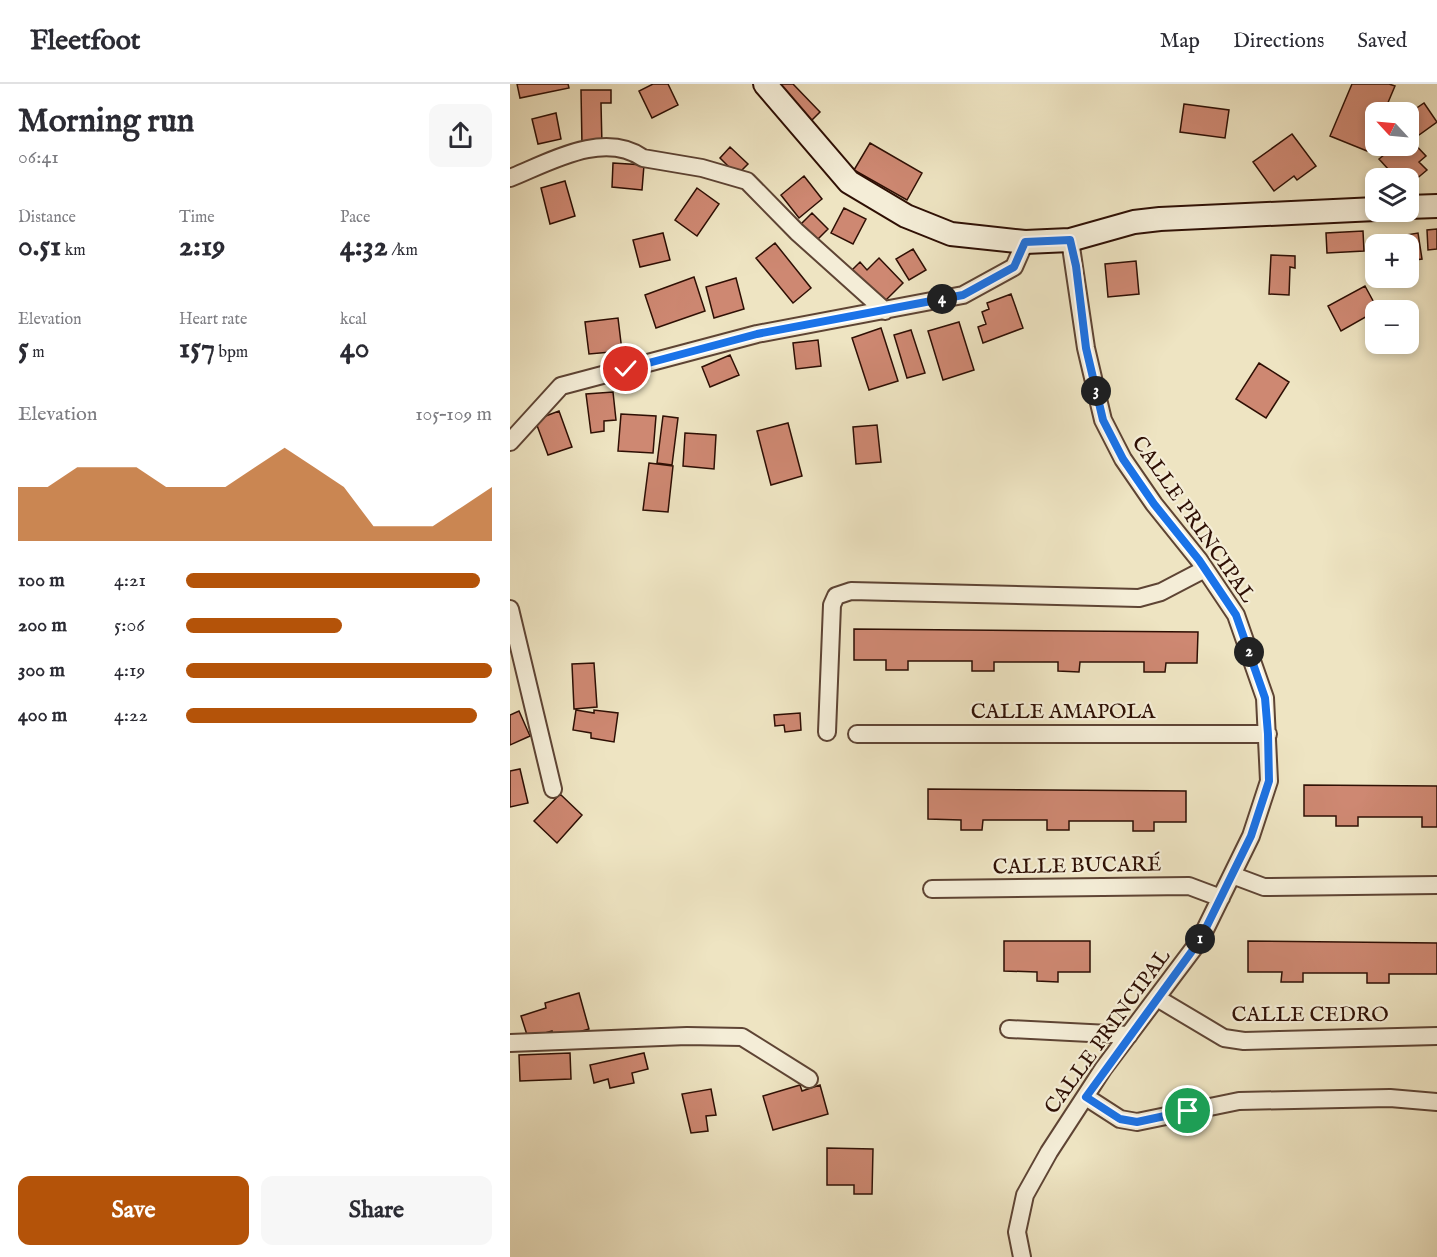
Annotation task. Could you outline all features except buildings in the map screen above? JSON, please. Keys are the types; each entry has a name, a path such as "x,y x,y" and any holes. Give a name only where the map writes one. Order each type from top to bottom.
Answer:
{"street":[{"path":"765,84 849,182 906,216 951,234 1025,242 1070,240 1134,222 1160,219 1365,210"},
{"path":"510,178 590,148 613,148 636,153 643,158 702,168 747,181 797,232 885,311"},
{"path":"1419,207 1437,206"},
{"name":"CALLE PRINCIPAL","path":"1022,1257 1017,1232 1025,1195 1049,1152 1086,1097 1200,940 1251,836 1269,781 1265,698 1236,615 1123,459 1103,420 1086,348 1076,266 1070,240"},
{"path":"510,442 561,386 757,334 963,295 1014,267 1025,242"},
{"path":"826,732 832,605 836,596 850,591 1138,598 1161,592 1205,570"},
{"path":"510,609 553,789"},
{"name":"CALLE AMAPOLA","path":"857,734 1268,734"},
{"path":"1232,875 1264,888 1437,885"},
{"name":"CALLE BUCARÉ","path":"932,889 1189,886 1221,898"},
{"name":"CALLE CEDRO","path":"1156,998 1224,1038 1244,1041 1437,1036"},
{"path":"1009,1029 1130,1035"},
{"path":"510,1043 669,1036 742,1037 808,1079"},
{"path":"1086,1097 1120,1119 1137,1122 1239,1101 1390,1098 1437,1102"}],"route":[{"path":"626,369 757,334 963,295 1014,267 1025,242 1070,240 1076,266 1086,348 1103,420 1123,459 1154,504 1199,560 1236,615 1265,698 1269,781 1251,836 1200,940 1104,1069 1086,1097 1120,1119 1137,1122 1188,1111"}]}
